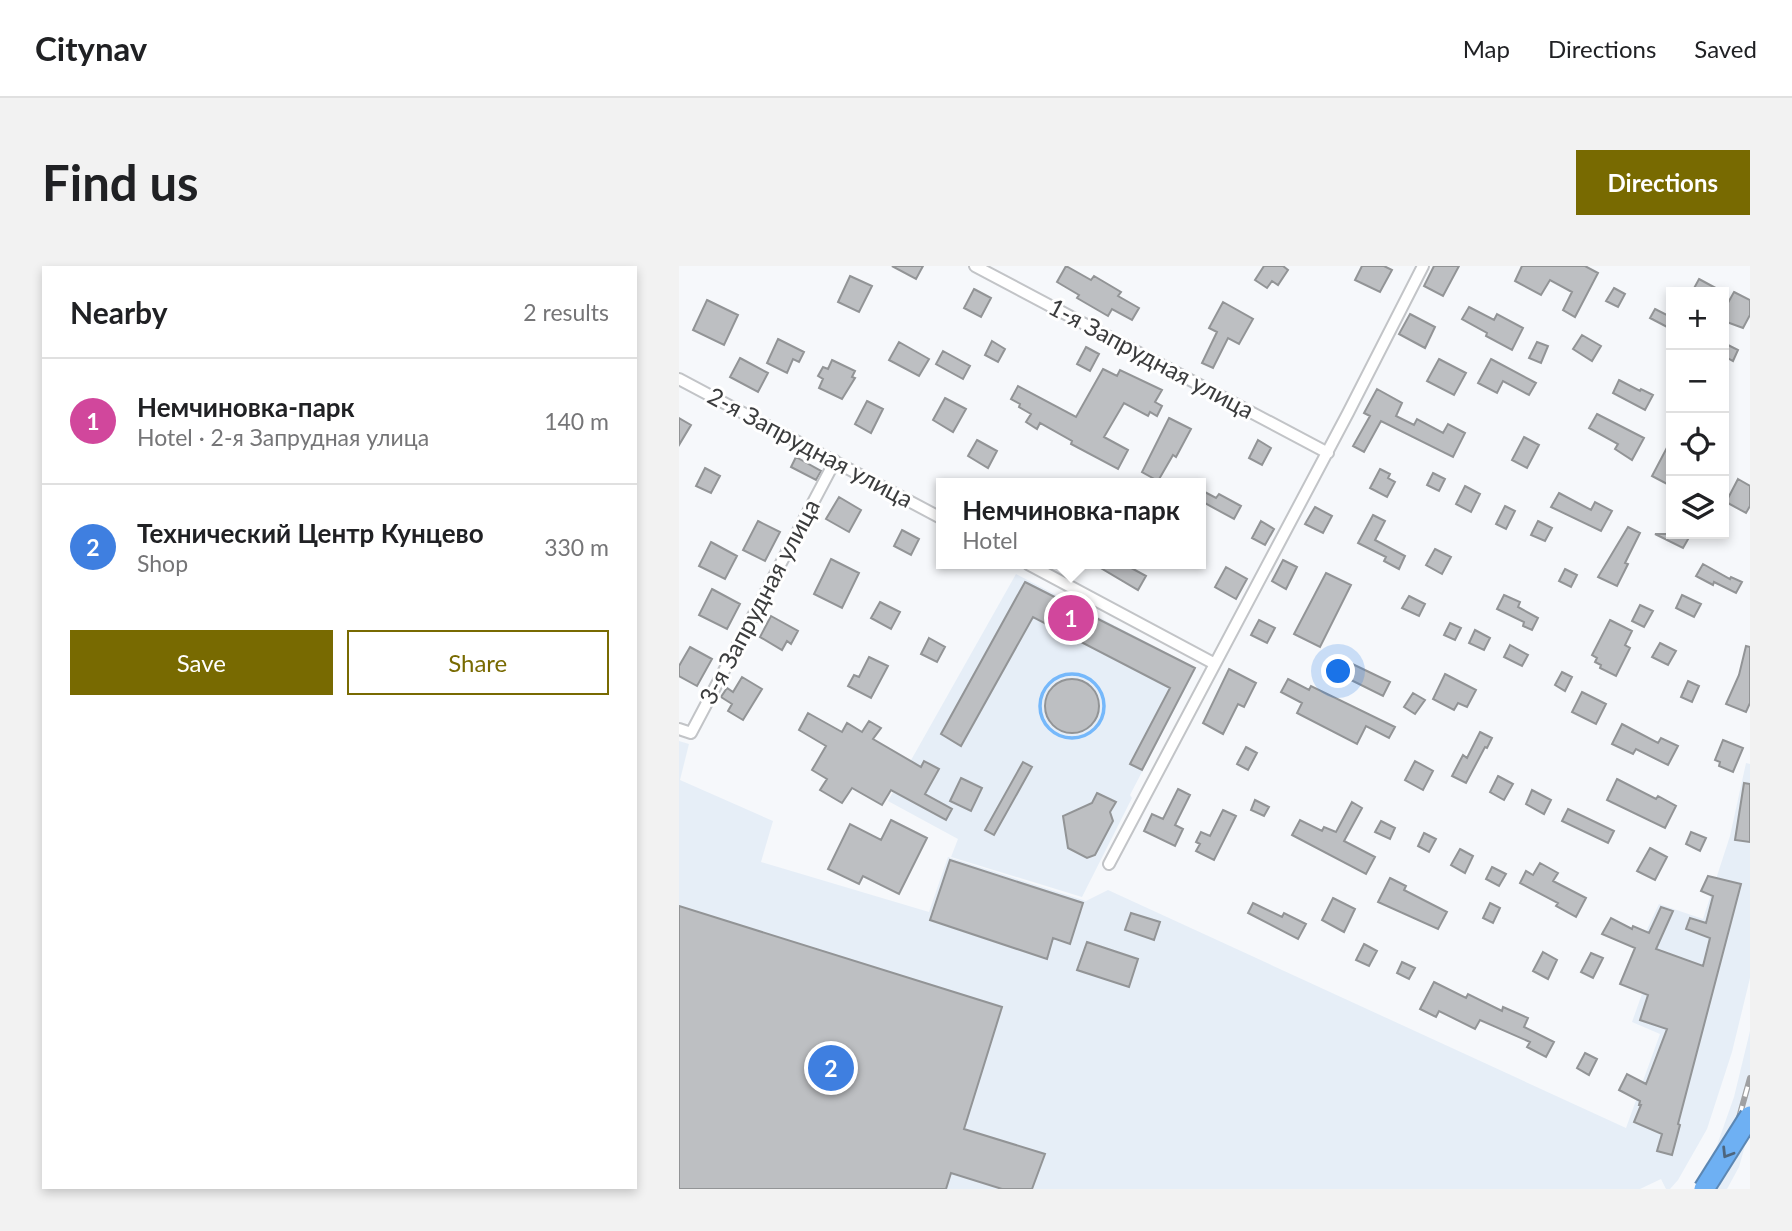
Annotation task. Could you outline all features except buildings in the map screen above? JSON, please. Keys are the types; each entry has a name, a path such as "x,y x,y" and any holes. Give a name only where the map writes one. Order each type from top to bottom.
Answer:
{"highway":[{"path":"1704,1189 1750,1116"}],"street":[{"name":"1-я Запрудная улица","path":"975,266 1328,453"},
{"path":"1109,864 1328,453 1423,266"},
{"name":"2-я Запрудная улица","path":"679,379 936,515"},
{"name":"3-я Запрудная улица","path":"679,729 691,733 835,461"},
{"path":"1037,569 1215,664"}],"shaded area":[{"path":"1016,574 1196,668 1130,795 1132,798 1082,897 951,857 958,839 888,801"},
{"path":"679,741 689,744 680,780 773,821 761,862 929,912 948,857 1086,901 1108,890 1626,1128 1660,1034 1632,1022 1653,963 1635,955 1659,904 1703,919 1730,836 1746,763 1750,764 1750,978 1732,1052 1707,1129 1670,1189 1666,1189 1661,1179 1640,1189 679,1189"},
{"path":"1750,1031 1750,1128 1739,1167 1727,1189 1694,1189 1716,1148 1734,1097"}],"waterway":[{"path":"1072,674 1090,680 1098,688 1104,706 1098,724 1090,732 1072,738 1054,732 1046,724 1040,706 1046,688 1054,680 1072,674"}],"railway":[{"path":"1708,1189 1735,1132 1750,1078"}],"place":[{"name":"Немчиновка-парк","path":"1071,618"},
{"name":"Технический Центр Кунцево","path":"831,1068"}]}
